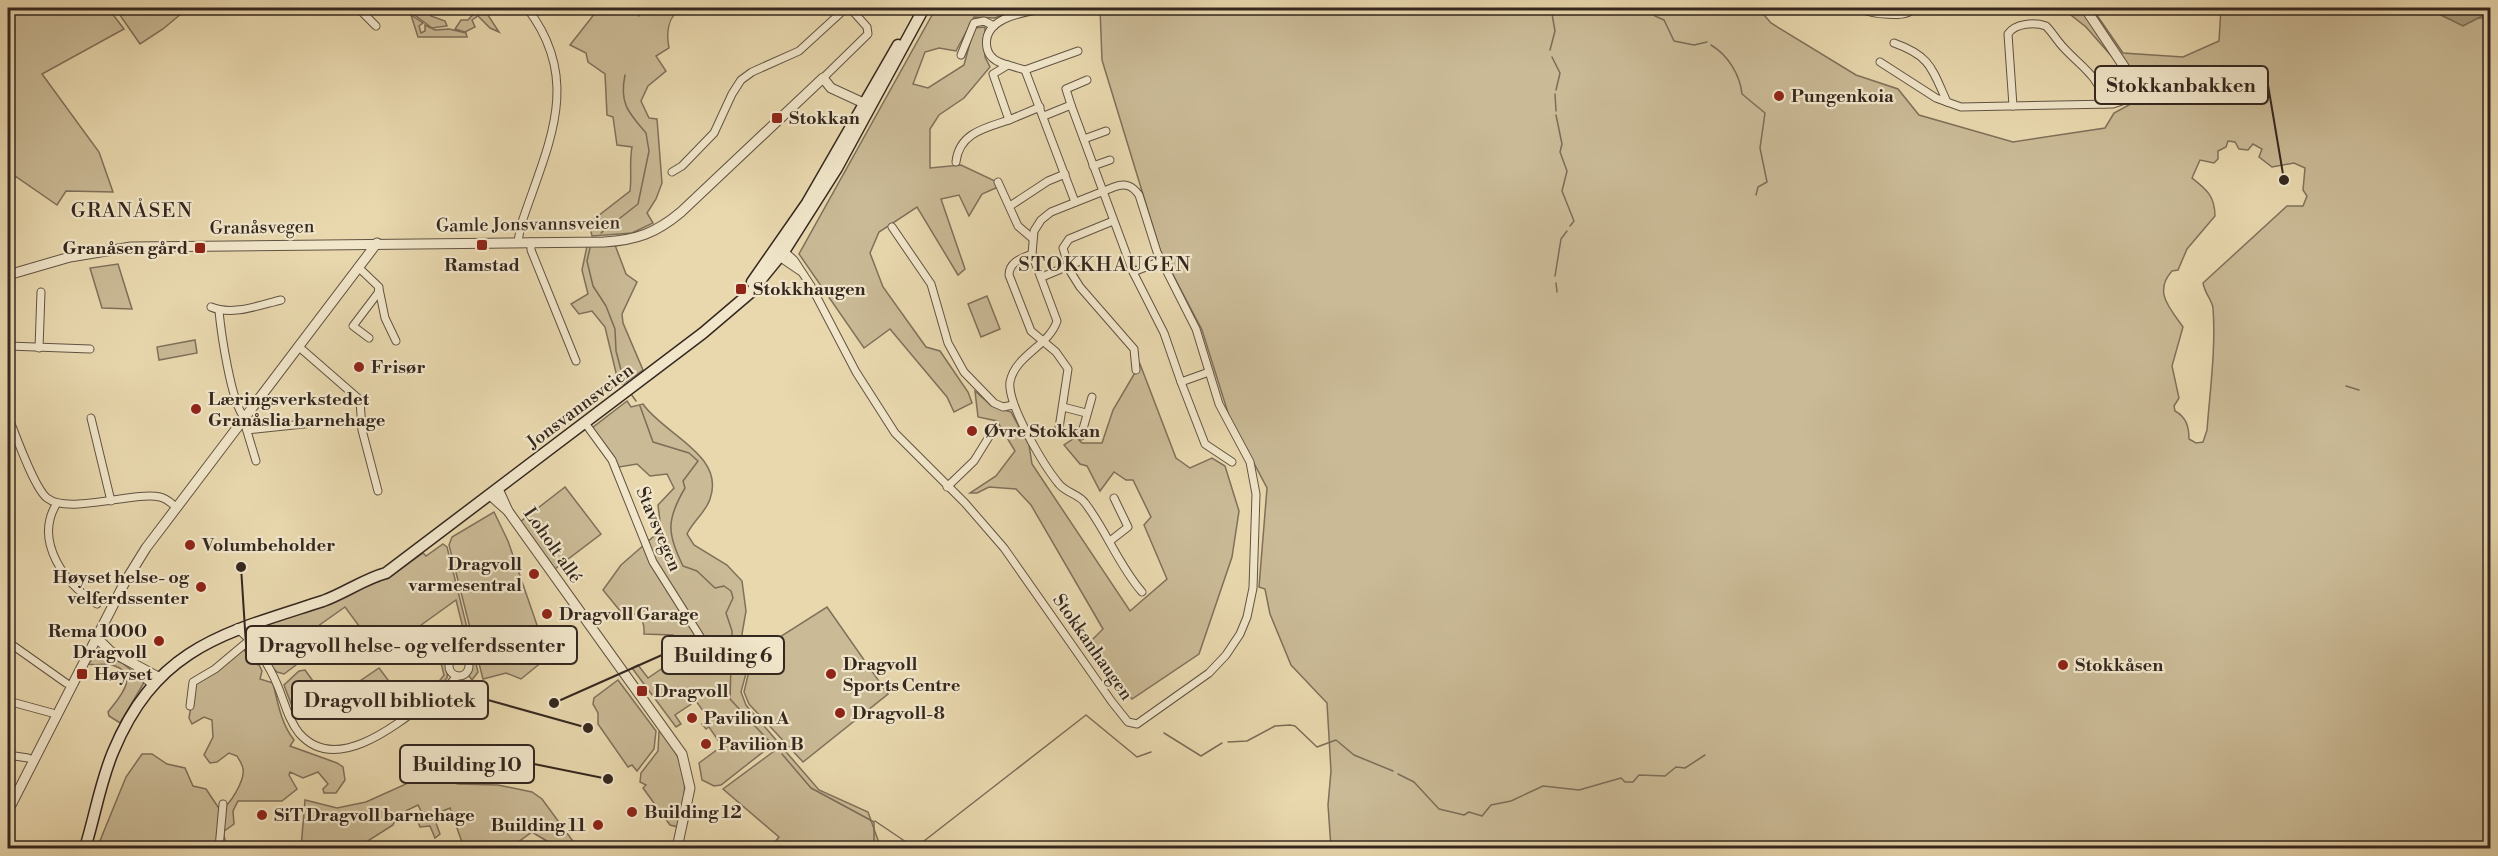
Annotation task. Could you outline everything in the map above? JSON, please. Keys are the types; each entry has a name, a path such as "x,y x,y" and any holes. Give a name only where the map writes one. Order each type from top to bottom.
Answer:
{"main road":[{"name":"Jonsvannsveien","path":"85,849 113,752 131,716 157,681 199,646 237,628 327,599 376,576 422,541 431,538 494,492 613,402 712,326 750,293 820,197 892,54 924,8"},
{"name":"Jonsvannsveien","path":"780,252 854,121 867,104"}],"street":[{"path":"358,8 376,26"},
{"path":"518,241 521,225 554,126 559,98 552,51 545,34 527,8"},
{"path":"672,172 682,166 714,133 741,80 752,72 799,51 848,8 867,27 868,34 825,80"},
{"path":"1047,8 1015,14 994,26 988,34 987,50 996,61 1025,70 1078,51"},
{"path":"1858,8 1892,14 1914,8"},
{"path":"1880,62 1930,95 1961,107 2104,104 2125,100 2137,86 2085,8"},
{"path":"962,55 974,23 984,21 994,26"},
{"path":"2013,106 2008,34 2014,27 2033,24 2046,26 2065,50 2078,60 2102,90 2104,104"},
{"path":"1894,44 1916,51 1923,57 1942,86 1947,102"},
{"path":"1008,65 996,70 993,76 1009,120"},
{"path":"1025,70 1075,202"},
{"path":"825,80 842,93 867,104"},
{"path":"825,80 834,83 867,104"},
{"name":"Gamle Jonsvannsveien","path":"377,243 619,241 653,233 681,212 825,80"},
{"path":"1087,80 1066,89 1113,221 1133,272 1164,333 1205,444 1232,462"},
{"path":"842,93 852,107 854,121"},
{"path":"1044,116 1071,105"},
{"path":"956,162 958,149 967,137 1040,107"},
{"path":"1084,139 1106,130"},
{"path":"1093,166 1110,160"},
{"path":"1011,206 1048,181 1065,174"},
{"path":"998,182 1011,206 1018,226 1032,238 1032,254 1058,319 1055,327 1014,372 1010,387 1013,405 1059,484 1084,501 1142,592"},
{"name":"Stokkanhaugen","path":"780,252 800,271 818,298 872,400 902,441 1004,548 1126,720 1133,724 1140,723 1218,665 1240,634 1251,602 1256,494 1254,476 1248,457 1222,412 1191,316 1161,261 1136,191 1123,185 1046,215 1037,225 1032,238"},
{"path":"1113,221 1065,242 1063,248 1069,267 1092,303 1132,346 1137,359 1136,370"},
{"path":"892,227 931,285 948,343 958,364 973,383 994,403 1003,407 1013,405"},
{"path":"531,242 531,250 576,361"},
{"path":"8,811 125,582 176,507 244,423 298,346 377,243"},
{"name":"Granåsvegen","path":"8,275 70,257 131,247 377,243"},
{"path":"1032,254 1016,262 1009,269 1009,274 1030,328 1043,339 1068,369 1059,428"},
{"path":"1041,277 1080,261"},
{"path":"1133,272 1161,261"},
{"path":"358,267 379,289 384,314 396,341"},
{"path":"369,338 353,326 379,289"},
{"path":"39,348 40,292"},
{"path":"211,307 219,311 281,300"},
{"path":"219,311 234,393 256,461"},
{"path":"8,346 90,350"},
{"path":"298,346 360,400 362,430 378,491"},
{"path":"1181,382 1209,372"},
{"path":"1081,436 1092,397"},
{"path":"1063,407 1086,413"},
{"path":"8,416 46,498 57,502 111,501 157,496 176,507"},
{"path":"91,417 111,501"},
{"path":"244,423 332,421"},
{"name":"Stavsvegen","path":"585,423 612,460 653,562 706,646"},
{"path":"947,487 974,461 992,432"},
{"name":"Loholt allé","path":"494,492 682,754 690,788 677,849"},
{"path":"1110,541 1128,526 1114,498"},
{"path":"57,502 51,513 48,539 53,555 82,595 97,604"},
{"path":"250,624 256,646"},
{"path":"237,628 256,646 267,663 300,734 316,745 330,750 344,750 363,745 450,684 457,676"},
{"path":"8,642 66,683"},
{"path":"190,706 193,682 215,669 246,643"},
{"path":"95,644 157,681"},
{"path":"8,701 52,713"},
{"path":"8,755 28,758"},
{"path":"219,849 223,804"}],"shaded area":[{"path":"8,8 108,8 124,29 42,74 99,152 113,192 66,191 57,205 8,171"},
{"path":"115,8 188,8 140,44"},
{"path":"412,8 433,8 431,16 445,21 447,26 432,28 412,13"},
{"path":"599,8 681,8 673,16 669,26 669,48 656,56 666,71 648,86 641,101 649,118 657,119 662,183 647,213 653,223 632,233 592,236 589,223 630,191 631,180 632,147 617,145 613,117 607,115 605,74 588,62 586,53 570,45"},
{"path":"936,8 1021,8 995,18 974,17 956,51 939,48 925,52 913,84 928,88 964,65 974,28 985,27 985,57 990,67 964,98 939,115 930,129 930,168 961,165 997,182 998,187 982,194 969,216 959,195 941,199 965,269 958,275 917,207 879,232 870,253 883,287 926,347 940,351 968,392 972,403 954,412 947,397 890,329 864,348 799,254"},
{"path":"1100,8 1758,8 1771,23 1856,75 1898,89 1919,115 2013,142 2105,128 2114,113 2140,99 2146,77 2114,59 2086,27 2062,8 2092,8 2123,53 2183,57 2219,41 2221,8 2420,8 2429,9 2449,19 2482,18 2490,12 2490,848 1331,848 1328,805 1331,771 1327,703 1291,665 1270,614 1265,589 1259,587 1267,488 1229,416 1202,330 1160,250 1102,60","holes":["2228,141 2235,142 2239,149 2248,150 2253,144 2262,149 2259,157 2272,167 2294,163 2305,168 2303,190 2307,196 2303,206 2287,206 2203,283 2213,308 2213,354 2207,430 2203,442 2196,443 2189,439 2186,422 2175,411 2174,406 2179,398 2172,366 2183,327 2166,300 2164,286 2172,271 2178,270 2187,249 2215,216 2215,209 2209,194 2192,178 2200,160 2214,163 2218,159 2218,151 2226,147"]},
{"path":"2420,8 2490,8 2490,12 2463,26 2429,9"},
{"path":"478,9 486,12 499,32 490,28 478,16 472,20 475,27 465,32 455,29 461,20 468,20"},
{"path":"411,15 423,23 419,26 421,33 425,31 425,25 435,30 449,29 466,33 467,37 418,37"},
{"path":"615,245 626,274 637,282 622,314 623,323 643,370 623,384 617,377 605,327 592,311 579,314 571,304 588,294 582,270 587,246"},
{"path":"118,264 132,309 102,308 90,268"},
{"path":"987,296 1000,329 981,337 968,304"},
{"path":"195,340 197,353 159,360 157,347"},
{"path":"1140,364 1176,458 1190,468 1212,458 1225,466 1239,511 1232,557 1199,654 1132,699 1093,653 1092,640 1103,629 1031,505 1016,489 989,487 977,493 970,493 996,476 1015,451 997,421 978,417 975,391 992,406 1011,412 1029,445 1032,464 1130,611 1167,579 1144,525 1151,517 1133,480 1126,480 1114,472 1100,491 1087,466 1080,464 1064,445 1076,437 1082,443 1102,443 1113,410"},
{"path":"627,401 631,407 643,404 652,415 690,446 709,470 713,484 710,499 687,534 694,545 727,565 742,581 746,611 742,634 748,666 741,692 746,705 777,741 721,785 714,786 702,780 699,763 722,746 709,727 706,729 702,724 709,719 696,701 675,715 681,724 676,727 632,668 638,665 648,678 683,654 673,635 644,634 642,620 636,614 621,612 603,590 621,565 661,530 658,505 674,488 667,474 650,476 637,464 619,467 592,428"},
{"path":"565,487 601,534 555,569 520,522"},
{"path":"494,512 508,541 548,657 521,679 506,673 483,679 449,545 452,537"},
{"path":"443,544 447,547 478,672 472,680 469,676 470,659 467,655 457,653 449,658 447,678 437,688 437,684 444,675 438,651 464,632 456,600 392,646 393,649 382,657 345,607 290,646 299,659 296,665 284,674 273,668 256,635 257,627 384,575 387,579 423,553 426,556"},
{"path":"827,607 888,694 803,762 749,704 744,692 753,654"},
{"path":"243,648 252,663 259,665 262,671 260,679 273,683 283,720 294,740 290,746 343,767 345,780 336,793 324,793 323,789 328,784 318,772 303,778 290,772 289,775 297,789 282,801 238,801 233,811 234,824 223,832 227,848 97,848 126,777 142,754 152,754 167,764 185,768 193,786 206,789 220,810 232,798 242,779 241,762 237,756 229,753 217,762 210,763 204,755 213,737 212,720 204,717 192,724 189,718 195,684"},
{"path":"104,655 122,663 145,681 120,723 109,716 108,712 125,687 126,674 112,665 88,664 94,657"},
{"path":"379,668 401,697 376,716 354,685"},
{"path":"305,670 326,699 306,714 299,714 293,709 284,685 299,671"},
{"path":"618,680 656,731 654,749 637,771 632,765 628,767 598,724 598,713 593,704 594,698"},
{"path":"662,730 677,755 684,776 684,798 678,827 670,825 643,788 646,785 640,782 641,773 658,751 659,732"},
{"path":"781,746 819,790 868,812 878,840 877,848 770,848 779,837 723,789"},
{"path":"410,772 458,784 498,785 532,792 542,799 578,848 559,846 532,832 510,848 464,848 450,808 433,815 440,834 435,838 430,826 420,827 417,819 423,815 418,805 397,815 393,825 366,842 367,848 301,848 305,800 337,808 366,802 406,784"}],"waterway":[{"path":"639,16 643,8"},
{"path":"1550,50 1555,31 1551,8"},
{"path":"1649,8 1655,16 1664,20 1674,41 1694,45 1707,42"},
{"path":"1711,45 1723,54 1732,66 1739,80 1742,94 1765,113 1760,148 1767,182 1758,187 1756,195"},
{"path":"1552,57 1560,73 1556,90"},
{"path":"601,233 638,204 649,151 646,133 630,114 625,101 623,93 625,75"},
{"path":"1555,94 1556,111"},
{"path":"1556,115 1562,144 1560,152 1567,171 1562,191 1574,221 1570,226"},
{"path":"1555,276 1561,239 1567,231"},
{"path":"590,248 587,261 593,286 606,306 615,329 616,351 625,385"},
{"path":"1556,283 1557,292"},
{"path":"2346,386 2359,390"},
{"path":"631,394 636,401"},
{"path":"640,406 653,442 689,453 698,461 683,481 685,488 674,509 671,527 674,545 683,566 697,571 715,588 724,586 731,591 733,598 726,613 732,631 730,699 770,742"},
{"path":"915,848 1086,715 1137,757 1151,752"},
{"path":"1228,742 1247,741 1275,726 1290,725 1295,726 1317,747 1336,740 1354,755 1393,771"},
{"path":"1164,733 1201,756 1222,743"},
{"path":"782,754 811,788 874,822 874,848"},
{"path":"1398,774 1414,782 1439,809 1464,815 1469,812 1482,816 1491,805 1511,801 1543,786 1579,790 1621,778 1625,782 1633,782 1639,775 1665,776 1676,767 1685,768 1705,755"},
{"path":"875,821 915,848"}],"place":[{"name":"Pungenkoia","path":"1779,96"},
{"name":"Stokkan","path":"777,118"},
{"name":"Stokkanbakken","path":"2284,180"},
{"name":"Ramstad","path":"482,245"},
{"name":"Granåsen gård","path":"200,248"},
{"name":"Stokkhaugen","path":"741,289"},
{"name":"Frisør","path":"359,367"},
{"name":"Læringsverkstedet Granåslia barnehage","path":"196,409"},
{"name":"Øvre Stokkan","path":"972,431"},
{"name":"Volumbeholder","path":"190,545"},
{"name":"Dragvoll helse- og velferdssenter","path":"241,567"},
{"name":"Dragvoll varmesentral","path":"534,574"},
{"name":"Høyset helse- og velferdssenter","path":"201,587"},
{"name":"Dragvoll Garage","path":"547,614"},
{"name":"Rema 1000 Dragvoll","path":"159,641"},
{"name":"Stokkåsen","path":"2063,665"},
{"name":"Høyset","path":"82,674"},
{"name":"Dragvoll Sports Centre","path":"831,674"},
{"name":"Dragvoll","path":"642,691"},
{"name":"Building 6","path":"554,703"},
{"name":"Dragvoll-8","path":"840,713"},
{"name":"Pavilion A","path":"692,718"},
{"name":"Dragvoll bibliotek","path":"588,728"},
{"name":"Pavilion B","path":"706,744"},
{"name":"Building 10","path":"608,779"},
{"name":"Building 12","path":"632,812"},
{"name":"SiT Dragvoll barnehage","path":"262,815"},
{"name":"Building 11","path":"598,825"}],"district":[{"name":"GRANÅSEN","path":"132,210"},
{"name":"STOKKHAUGEN","path":"1105,264"}]}
